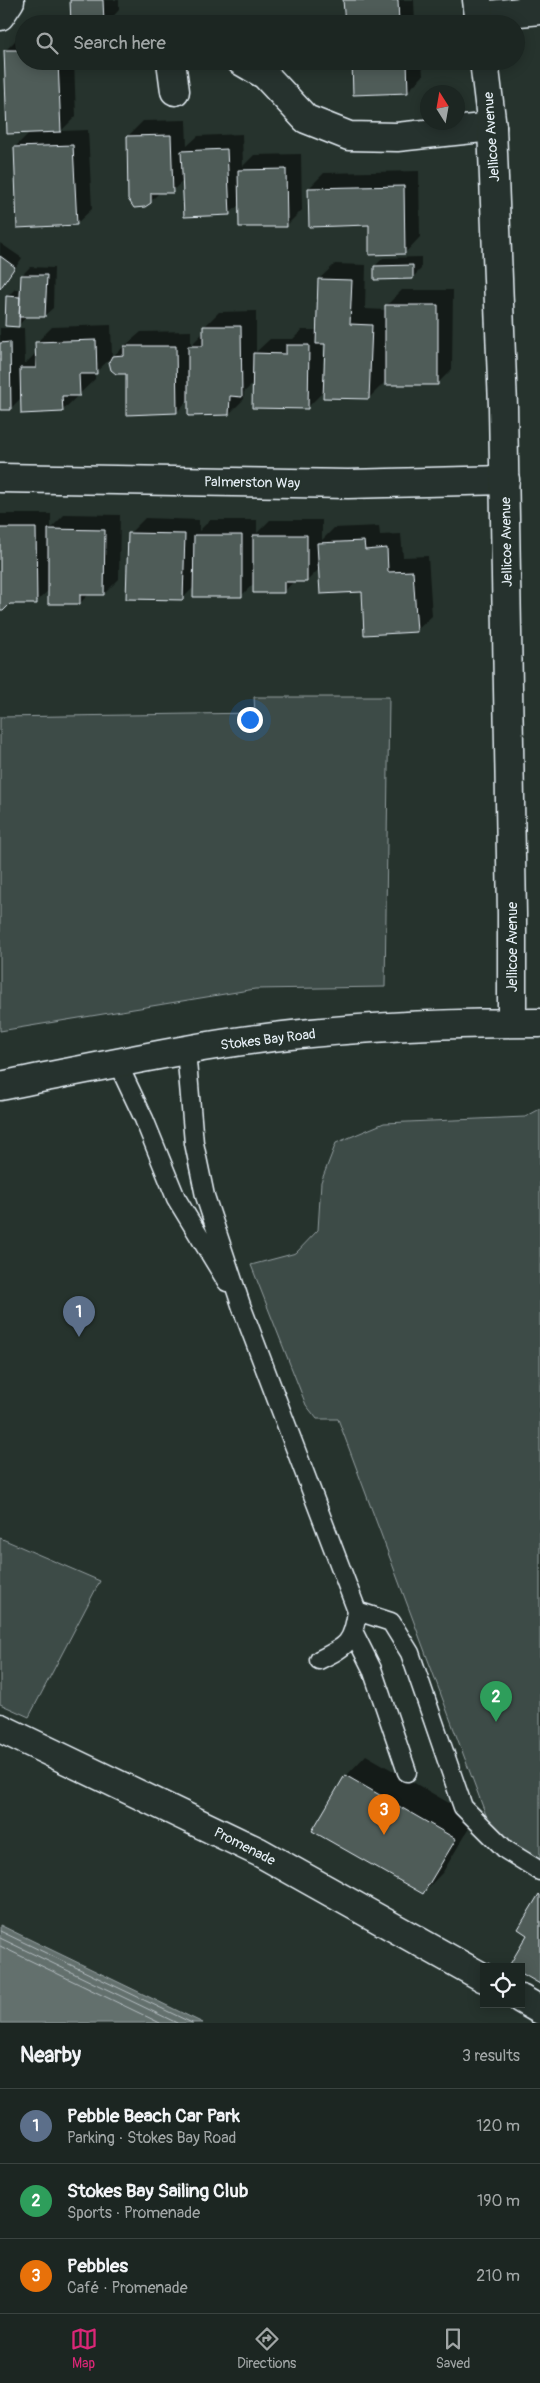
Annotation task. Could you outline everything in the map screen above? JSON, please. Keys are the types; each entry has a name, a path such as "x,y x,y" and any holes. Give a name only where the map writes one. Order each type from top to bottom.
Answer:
{"street":[{"path":"479,13 540,10"},
{"path":"172,70 175,91"},
{"path":"256,70 265,75 306,119 349,136 397,137 492,127"},
{"name":"Jellicoe Avenue","path":"485,70 492,127 504,480 512,904 512,1023"},
{"name":"Palmerston Way","path":"0,478 348,484 504,480"},
{"name":"Stokes Bay Road","path":"0,1086 186,1050 266,1038 357,1030 540,1023"},
{"name":"Promenade","path":"0,1728 259,1852 480,1976"},
{"path":"525,2001 540,2010"}],"lane":[{"path":"186,1050 194,1142 205,1196 242,1308 357,1611 354,1633 342,1648 319,1660"},
{"path":"118,1064 144,1119 176,1198 242,1308"},
{"path":"357,1611 392,1622 410,1653 463,1807 506,1850 540,1871"},
{"path":"354,1633 372,1669 407,1772"}],"shaded area":[{"path":"254,697 389,697 385,987 255,989 0,1031 0,717 255,713"},
{"path":"540,1109 540,1875 502,1858 338,1419 317,1419 306,1405 251,1265 296,1253 318,1230 321,1182 336,1143 384,1123 525,1117"},
{"path":"0,1538 100,1581 29,1717 0,1704"}],"water":[{"path":"0,1925 203,2023 0,2023"}],"building":[{"path":"70,0 103,0 104,15 71,15"},
{"path":"343,0 398,0 399,15 344,15"},
{"path":"4,50 15,50 15,70 58,70 61,132 7,134"},
{"path":"352,70 407,70 408,93 353,95"},
{"path":"171,135 173,193 151,193 151,203 145,207 134,208 128,199 127,136"},
{"path":"73,145 77,225 17,228 14,147"},
{"path":"227,149 230,215 184,217 181,151"},
{"path":"286,169 287,227 239,227 238,170"},
{"path":"404,186 405,254 369,255 369,225 309,227 308,188"},
{"path":"0,256 15,267 0,289"},
{"path":"413,265 413,279 374,280 374,266"},
{"path":"21,275 47,275 45,317 19,317"},
{"path":"318,279 352,280 350,324 372,325 369,399 323,398 325,344 316,344"},
{"path":"6,296 20,297 19,327 5,326"},
{"path":"385,305 438,305 438,385 385,385"},
{"path":"203,326 241,326 242,397 230,396 229,415 188,416 188,346 203,346"},
{"path":"96,340 97,374 79,374 80,396 62,396 63,412 21,414 20,368 36,368 35,342"},
{"path":"10,342 11,410 0,410 0,343"},
{"path":"286,345 309,345 308,409 252,408 253,353 286,354"},
{"path":"124,346 176,346 177,413 126,415 126,374 116,374 111,370 109,362 112,356 124,355"},
{"path":"0,528 36,528 37,604 10,604 3,611 0,611"},
{"path":"48,529 105,530 104,595 80,595 80,604 48,604"},
{"path":"128,533 185,534 183,600 126,599"},
{"path":"194,535 242,535 242,597 193,597"},
{"path":"253,535 307,535 307,582 284,582 284,593 253,593"},
{"path":"364,541 365,550 387,548 388,572 413,571 417,632 364,635 362,592 320,594 317,543"},
{"path":"345,1775 456,1839 423,1894 312,1831"},
{"path":"539,1894 540,1984 525,1975 525,1963 511,1963 527,1935 518,1929"}],"place":[{"name":"Pebble Beach Car Park","path":"79,1337"},
{"name":"Stokes Bay Sailing Club","path":"496,1722"},
{"name":"Pebbles","path":"384,1835"}]}
